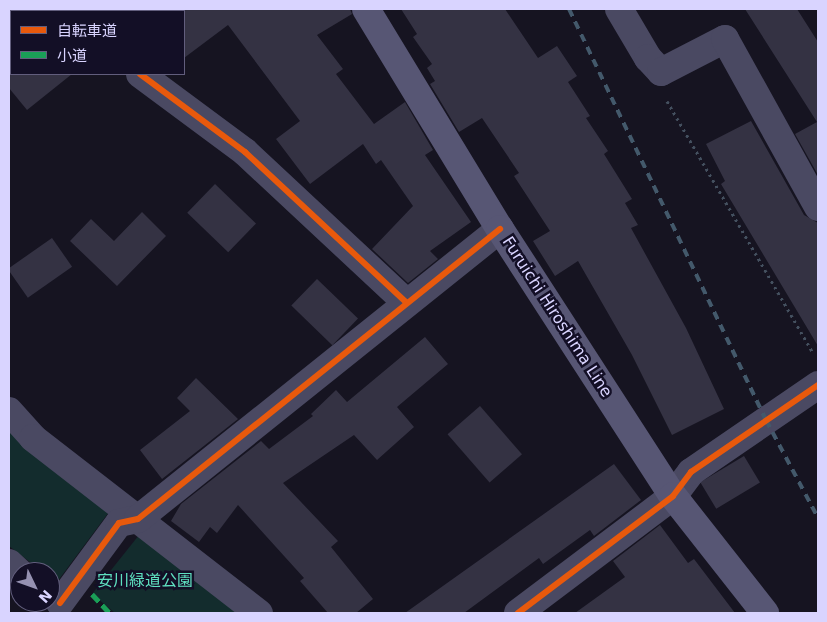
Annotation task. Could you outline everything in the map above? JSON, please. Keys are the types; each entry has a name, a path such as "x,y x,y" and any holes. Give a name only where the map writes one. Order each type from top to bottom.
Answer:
{"main road":[{"name":"Furuichi Hiroshima Line","path":"366,9 500,229 673,496 765,613"}],"street":[{"path":"619,9 648,58 661,72 725,39 818,207"},
{"path":"141,75 245,152 407,303"},
{"path":"62,604 119,523 138,520 500,229"},
{"path":"518,613 673,496 691,472 818,385"},
{"path":"9,411 33,438 259,613"}],"path":[{"path":"661,72 660,89 818,363"}],"green space":[{"name":"安川緑道公園","path":"9,430 109,512 60,578 60,562 30,562 9,546"},
{"name":"安川緑道公園","path":"139,535 239,613 115,613 92,594"}],"building":[{"path":"350,9 352,14 317,35 343,69 336,74 374,124 405,102 433,150 425,155 471,222 430,251 438,259 408,283 372,249 413,206 381,160 376,164 363,144 310,184 276,139 300,121 228,25 185,57 184,10"},
{"path":"401,9 505,9 538,58 557,46 577,76 568,82 590,116 586,118 608,151 604,154 632,199 625,203 638,225 631,228 686,328 724,409 672,435 632,355 578,261 555,276 533,241 550,231 514,176 519,173 482,118 459,132 430,84 435,81 427,68 432,64 413,37 417,34"},
{"path":"745,9 797,9 818,42 818,175 795,134 817,122"},
{"path":"9,74 71,75 27,110 9,88"},
{"path":"751,121 804,215 818,223 818,346 721,184 725,181 706,144"},
{"path":"215,184 256,224 228,252 187,213"},
{"path":"142,212 166,236 117,286 70,241 91,219 114,241"},
{"path":"52,238 72,267 28,298 9,268"},
{"path":"317,279 358,319 332,345 291,306"},
{"path":"425,337 448,364 397,407 414,427 377,460 354,435 283,483 338,541 331,547 373,599 356,613 328,613 300,581 304,578 238,505 217,533 210,527 199,542 171,521 181,504 261,441 269,449 313,416 311,414 336,390 347,402"},
{"path":"196,378 238,419 162,479 140,450 190,411 177,398"},
{"path":"480,406 522,454 490,483 448,434"},
{"path":"744,456 760,483 716,509 700,482"},
{"path":"614,464 641,500 594,536 590,530 543,564 539,558 464,613 405,613"},
{"path":"660,525 688,563 694,559 735,613 575,613 625,577 613,561"}],"railway":[{"path":"569,9 766,420 818,518"}],"marked path":[{"path":"92,594 110,613"}],"cycle path":[{"path":"141,75 245,152 407,303"},
{"path":"60,603 119,523 138,519 500,229"},
{"path":"518,613 673,496 691,472 818,385"}]}
